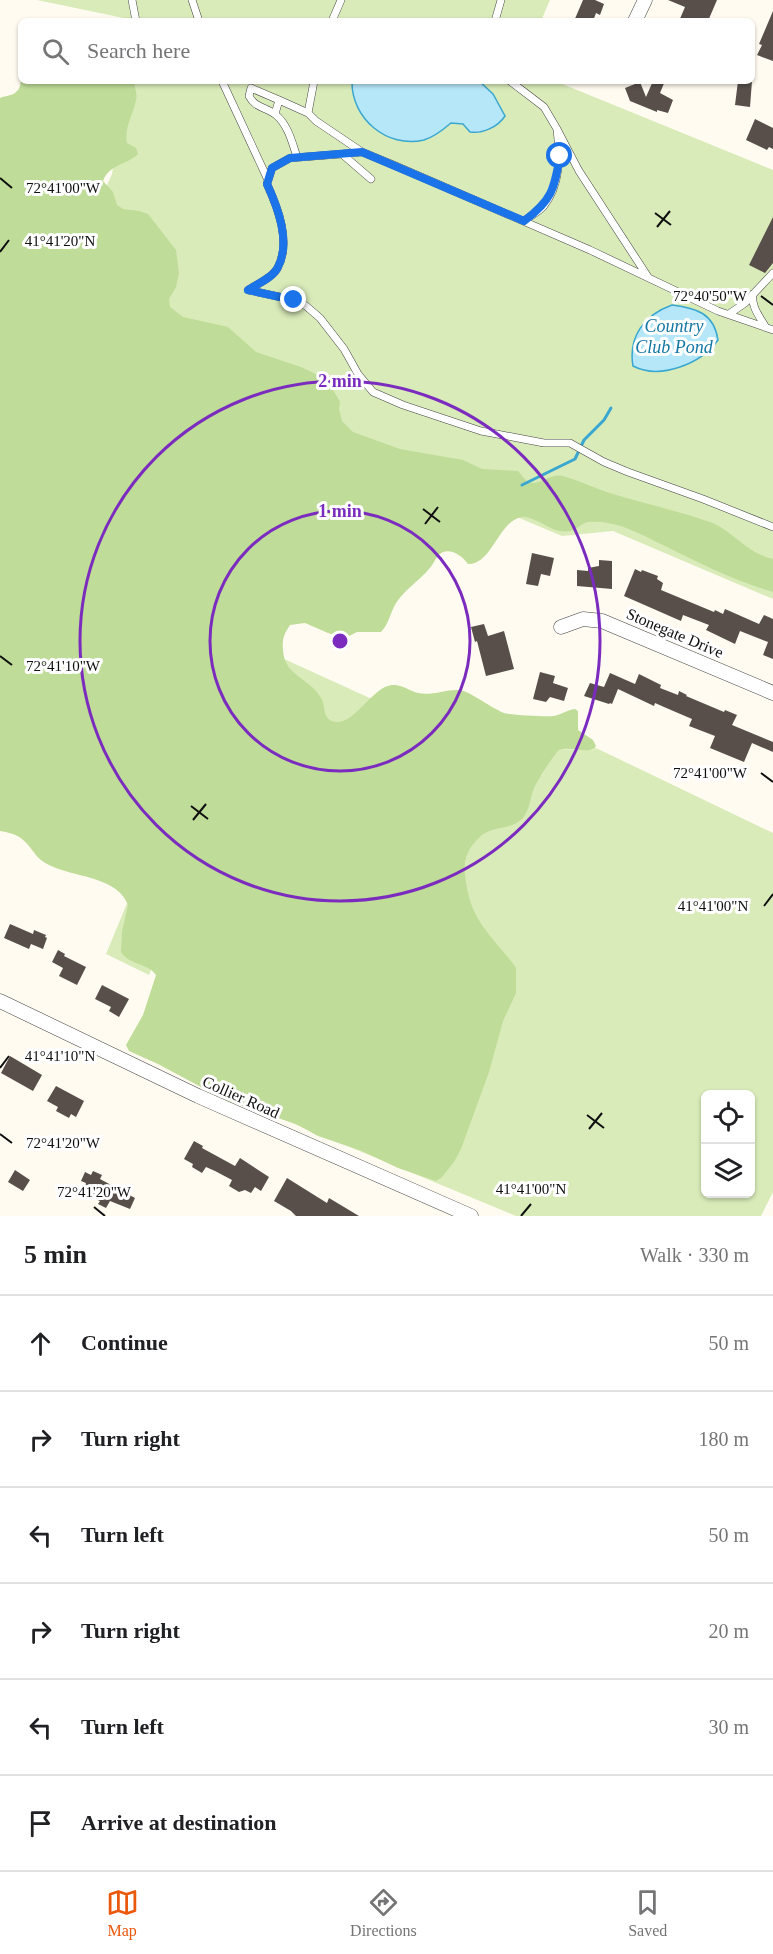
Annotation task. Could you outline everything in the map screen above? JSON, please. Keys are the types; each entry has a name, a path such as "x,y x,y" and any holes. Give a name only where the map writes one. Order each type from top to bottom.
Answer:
{"street":[{"path":"636,18 645,0"},
{"name":"Stonegate Drive","path":"561,627 583,619 602,621 773,693"},
{"name":"Collier Road","path":"0,1001 198,1096 471,1216"}],"lane":[{"path":"132,0 135,18"},
{"path":"192,0 198,18"},
{"path":"333,18 341,0"},
{"path":"496,18 501,0"},
{"path":"223,84 268,180"},
{"path":"308,113 313,84"},
{"path":"514,84 544,107 579,171 649,279"},
{"path":"297,157 289,132 275,114 252,102 249,96 252,88 308,113 316,121 362,152 524,221 729,314 773,330"},
{"path":"275,114 279,100"},
{"path":"524,221 543,207 556,183 560,156 557,129"},
{"path":"362,152 290,158 272,168 267,184 275,200 284,247 278,269 248,290 294,300 306,306 320,318 344,349 358,375 373,393 481,432 544,443 570,443 628,472 773,527"},
{"path":"342,154 371,179"},
{"path":"729,314 745,303 773,273"},
{"path":"754,291 752,300 765,326"}],"green space":[{"path":"37,0 550,0 542,18 124,18"},
{"path":"20,84 134,84 135,106 126,137 127,143 136,148 138,154 109,171 103,181 113,192 117,205 123,209 148,214 176,250 179,273 176,287 169,299 170,307 183,317 228,327 256,352 320,376 332,388 340,402 342,421 353,432 400,449 463,460 482,469 518,471 531,483 553,476 562,476 613,494 710,522 755,552 773,559 773,592 717,571 622,527 590,522 571,531 560,531 531,518 522,517 507,526 490,550 476,562 468,564 453,552 441,553 425,574 400,597 381,632 357,632 345,638 305,623 290,625 286,631 283,640 284,659 293,671 316,691 322,701 325,714 332,721 340,722 347,719 384,687 392,685 423,694 459,690 508,714 554,716 575,709 578,711 578,730 593,740 596,746 590,750 559,750 536,785 523,818 519,822 482,835 468,853 465,875 471,904 482,924 516,968 516,993 503,1021 489,1072 461,1149 454,1162 436,1181 318,1136 296,1124 227,1101 129,1051 126,1045 143,1015 156,975 121,952 122,932 128,905 123,896 107,884 49,865 39,858 20,837 0,831 0,98 13,94"},
{"path":"127,84 562,84 773,170 773,599 613,531 562,536 333,440 249,643 541,776 560,749 593,750 596,748 773,833 773,1192 761,1216 516,1216 275,1116 167,933 149,975 106,954 135,884 29,366 112,174"}],"water":[{"path":"352,84 482,84 493,94 505,116 485,131 470,132 463,124 451,123 435,135 424,140 410,142 397,140 374,128 358,107 353,95"},
{"name":"Country Club Pond","path":"672,305 696,310 708,318 716,331 718,340 701,356 679,367 655,371 633,366 633,346 640,328 653,315"}],"building":[{"path":"583,0 595,0 604,4 600,15 596,13 594,18 575,18"},
{"path":"668,0 717,0 709,18 680,18 685,7"},
{"path":"773,11 773,61 757,55 762,45 759,44"},
{"path":"641,84 646,97 652,84 664,84 660,93 673,100 668,113 657,110 657,112 630,101 625,88"},
{"path":"738,84 752,84 750,107 735,105"},
{"path":"755,119 773,128 773,149 769,147 767,150 746,140"},
{"path":"773,217 773,263 765,273 749,265"},
{"path":"532,553 554,558 550,576 541,574 538,586 526,584"},
{"path":"599,560 612,561 612,589 577,586 577,570 588,571 588,568 599,566"},
{"path":"635,569 658,576 657,579 663,583 661,590 714,612 715,610 723,614 725,609 759,624 764,615 773,619 773,659 763,655 768,642 740,631 735,644 706,630 709,625 683,615 681,621 624,596"},
{"path":"484,624 488,636 504,631 514,669 486,676 471,627"},
{"path":"540,672 555,676 553,683 568,688 564,701 550,697 546,702 533,699"},
{"path":"610,673 635,684 639,674 661,685 660,688 678,695 679,691 724,712 725,710 737,715 732,725 773,742 773,752 752,743 744,762 710,748 715,736 689,726 692,719 655,703 654,706 618,689 612,704 584,696 590,683 604,687"},
{"path":"10,924 33,934 34,930 46,935 43,949 31,944 29,949 4,938"},
{"path":"58,950 65,954 64,956 86,967 77,985 59,976 63,968 52,962"},
{"path":"102,985 129,999 119,1017 109,1011 111,1007 95,999"},
{"path":"10,1056 42,1075 33,1091 1,1073"},
{"path":"56,1086 84,1101 76,1117 71,1114 69,1118 56,1111 58,1107 47,1101"},
{"path":"194,1141 203,1146 202,1148 235,1166 240,1158 269,1177 261,1191 255,1187 251,1193 245,1190 239,1192 229,1186 232,1180 206,1167 202,1173 192,1167 193,1164 184,1159"},
{"path":"15,1170 30,1180 23,1191 8,1182"},
{"path":"93,1171 102,1175 100,1179 135,1198 130,1209 110,1201 106,1208 98,1204 100,1201 82,1193 86,1183 81,1181 85,1172 91,1175"},
{"path":"287,1178 327,1203 329,1198 359,1216 296,1216 274,1201"}],"waterway":[{"path":"522,485 575,459 584,440 604,420 611,408"}],"route":[{"path":"294,300 248,290 278,269 284,247 275,200 267,184 272,168 290,158 362,152 524,221 543,207 556,183 560,156"}]}
